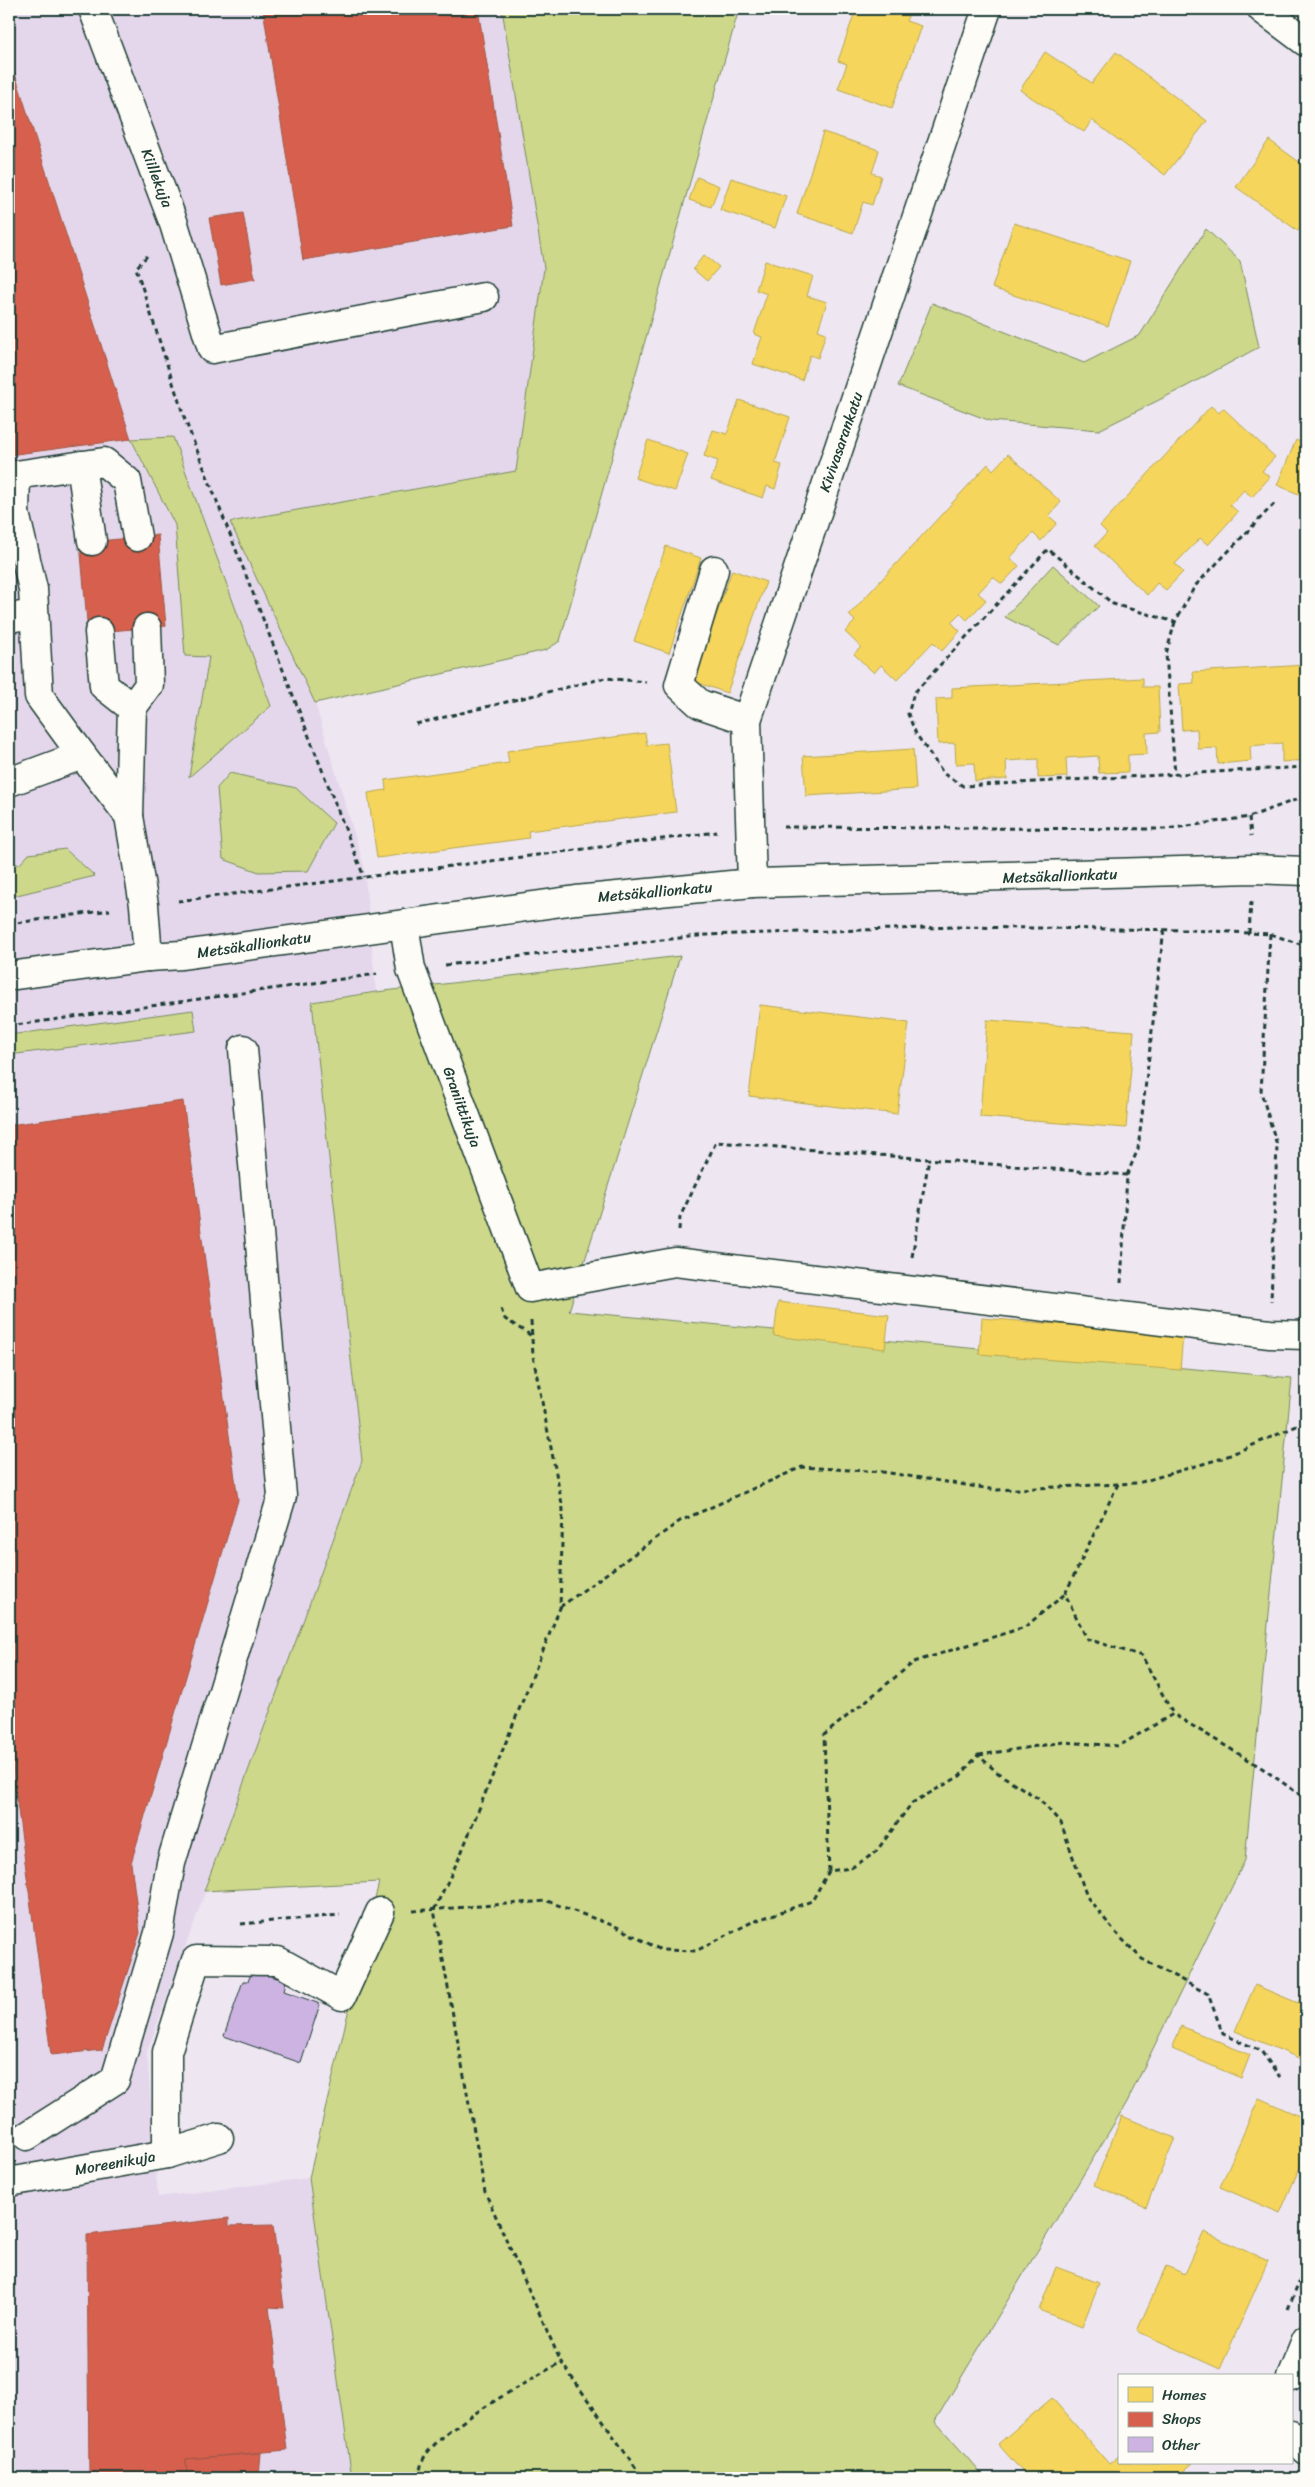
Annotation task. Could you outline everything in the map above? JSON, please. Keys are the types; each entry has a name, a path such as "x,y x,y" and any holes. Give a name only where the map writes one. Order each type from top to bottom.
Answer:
{"street":[{"name":"Kiillekuja","path":"93,9 174,224 212,349 484,297"},
{"name":"Kivivasarankatu","path":"752,883 747,720 987,9"},
{"path":"1262,9 1306,42"},
{"path":"129,816 39,696 21,616 33,589 16,513 12,476 104,462 127,481 138,537"},
{"path":"81,465 92,541"},
{"path":"714,570 679,686 700,704 747,720"},
{"path":"147,628 149,685 132,708 129,816 144,905 148,957"},
{"path":"99,632 104,686 132,708"},
{"path":"9,782 82,755"},
{"name":"Metsäkallionkatu","path":"9,976 148,957 182,955 576,900 752,883 1254,869 1306,870"},
{"name":"Graniittikuja","path":"404,924 411,969 530,1288"},
{"path":"27,2136 115,2080 159,1933 171,1863 282,1496 244,1049"},
{"path":"530,1288 675,1262 1270,1334 1306,1335"},
{"path":"167,2154 167,2052 196,1960 278,1961 342,1996 380,1912"},
{"name":"Moreenikuja","path":"9,2182 167,2154 220,2138"},
{"path":"1292,2375 1306,2340"},
{"path":"1292,2436 1306,2451"}],"path":[{"path":"174,224 136,268 184,417 364,877"},
{"path":"1175,775 1166,654 1174,622 1194,586 1274,504"},
{"path":"1174,622 1113,604 1048,549 914,692 908,714 916,734 944,774 963,786 1306,767"},
{"path":"416,724 605,678 679,686"},
{"path":"9,924 750,828 1167,829 1249,817 1306,796"},
{"path":"9,1026 411,969 706,935 956,927 1164,929 1270,934 1306,946"},
{"path":"1120,1316 1127,1175 1138,1149 1164,929"},
{"path":"1270,934 1262,1092 1278,1145 1270,1334"},
{"path":"675,1262 680,1217 716,1142 1127,1175"},
{"path":"908,1290 916,1230 929,1159"},
{"path":"530,1288 533,1356 563,1509 560,1608 460,1856 434,1910 445,1958 484,2192 561,2362 643,2478"},
{"path":"560,1608 680,1522 802,1467 883,1472 997,1490 1138,1483 1222,1458 1306,1422"},
{"path":"239,1924 547,1901 617,1927 661,1950 696,1951 752,1922 812,1901 829,1871 824,1735 914,1662 1025,1627 1064,1594 1118,1484"},
{"path":"1064,1594 1087,1639 1142,1656 1174,1714 1262,1768 1306,1799"},
{"path":"829,1871 851,1868 875,1853 912,1803 960,1776 978,1755 1064,1742 1119,1746 1174,1714"},
{"path":"978,1755 998,1773 1038,1799 1061,1823 1087,1897 1116,1933 1142,1959 1208,1994 1223,2034 1261,2051 1280,2077"},
{"path":"418,2478 424,2456 446,2435 488,2406 561,2362"}],"shaded area":[{"path":"9,9 502,9 544,268 516,471 231,522 315,703 364,866 376,992 312,1002 362,1461 147,2052 158,2197 309,2178 352,2478 9,2478"}],"green space":[{"path":"502,9 739,9 560,641 546,650 315,703 230,522 516,471 544,268"},
{"path":"1206,229 1240,261 1259,347 1187,386 1099,430 991,421 898,386 932,303 1084,363 1140,335"},
{"path":"173,437 271,706 189,777 209,657 185,656 175,525 131,439"},
{"path":"1053,565 1099,606 1059,645 1005,617"},
{"path":"230,773 296,788 334,823 308,871 259,872 223,859 217,788"},
{"path":"65,849 95,876 9,897 9,859 19,865 29,854"},
{"path":"680,956 569,1311 1292,1378 1245,1860 1127,2102 935,2421 985,2478 352,2478 309,2178 379,1882 204,1891 362,1461 312,1002 376,992"},
{"path":"193,1010 196,1031 9,1055 9,1035"}],"building: Homes":[{"path":"856,9 911,9 906,21 921,26 892,108 838,89 847,64 838,61"},
{"path":"1045,52 1092,83 1116,52 1207,121 1165,175 1092,120 1084,132 1020,90"},
{"path":"823,132 879,150 872,173 881,176 872,205 863,202 853,233 797,214"},
{"path":"1269,140 1306,167 1306,219 1298,231 1236,187"},
{"path":"697,177 719,186 711,207 689,200"},
{"path":"731,178 786,196 775,228 720,210"},
{"path":"1014,223 1130,261 1108,326 992,288"},
{"path":"704,255 719,267 707,281 693,269"},
{"path":"765,261 813,276 807,296 827,302 818,330 826,333 818,358 810,355 802,380 753,364 762,337 754,334 767,294 756,290"},
{"path":"739,400 790,417 775,463 782,465 775,489 767,486 763,498 711,480 718,461 704,456 713,430 727,434"},
{"path":"1211,406 1219,413 1223,408 1275,457 1262,471 1270,477 1252,497 1244,490 1230,505 1238,512 1208,545 1200,538 1175,564 1183,572 1166,590 1157,583 1147,595 1095,546 1107,533 1100,526"},
{"path":"648,440 688,454 675,491 635,478"},
{"path":"1296,440 1306,445 1306,497 1277,485"},
{"path":"1008,454 1061,502 1049,516 1057,523 1041,541 1033,533 1010,558 1019,566 1002,584 993,577 978,593 986,600 967,620 960,613 951,622 960,631 942,651 933,642 897,680 881,665 874,673 854,654 861,647 845,632 855,621 849,615 988,464 993,470"},
{"path":"666,546 701,558 669,653 634,641"},
{"path":"732,570 766,582 727,693 693,681"},
{"path":"1306,665 1306,760 1282,762 1282,743 1250,746 1251,761 1218,764 1217,748 1198,749 1197,729 1182,730 1179,684 1194,683 1193,672"},
{"path":"1143,678 1143,687 1158,687 1160,732 1146,733 1147,754 1128,755 1128,772 1099,773 1098,756 1066,758 1067,777 1038,778 1038,759 1006,761 1007,779 975,781 974,763 956,764 955,743 938,744 936,699 952,698 952,688"},
{"path":"645,733 647,745 667,743 676,812 528,831 529,838 377,858 368,793 386,790 385,780 509,763 507,751"},
{"path":"913,749 916,789 806,796 803,756"},
{"path":"760,1005 909,1023 897,1114 749,1096"},
{"path":"987,1020 1134,1031 1126,1128 980,1117"},
{"path":"778,1302 889,1315 885,1349 774,1336"},
{"path":"982,1318 1183,1334 1180,1370 979,1354"},
{"path":"1306,1984 1306,2061 1235,2031 1255,1985 1298,2003"},
{"path":"1181,2026 1250,2055 1241,2078 1172,2049"},
{"path":"1259,2098 1306,2119 1306,2153 1280,2213 1220,2187"},
{"path":"1122,2116 1175,2138 1146,2207 1094,2185"},
{"path":"1204,2232 1268,2261 1220,2369 1137,2331 1166,2266 1185,2274"},
{"path":"1056,2267 1099,2283 1082,2327 1039,2310"},
{"path":"1052,2398 1109,2464 1118,2457 1118,2464 1192,2464 1175,2478 1028,2478 998,2444"}],"building: Shops":[{"path":"263,9 478,9 513,226 303,260"},
{"path":"9,55 131,439 9,455"},
{"path":"243,213 255,279 221,285 209,218"},
{"path":"158,535 166,626 88,633 80,543"},
{"path":"183,1101 238,1500 131,1863 140,1933 102,2050 51,2055 9,1743 9,1125"},
{"path":"229,2218 229,2226 273,2225 284,2308 269,2307 287,2450 186,2459 187,2478 89,2478 87,2235"},
{"path":"261,2453 259,2478 187,2478 186,2459"}],"building: Other":[{"path":"253,1970 286,1981 284,1991 320,2004 301,2063 224,2036 243,1981 248,1981"}]}
